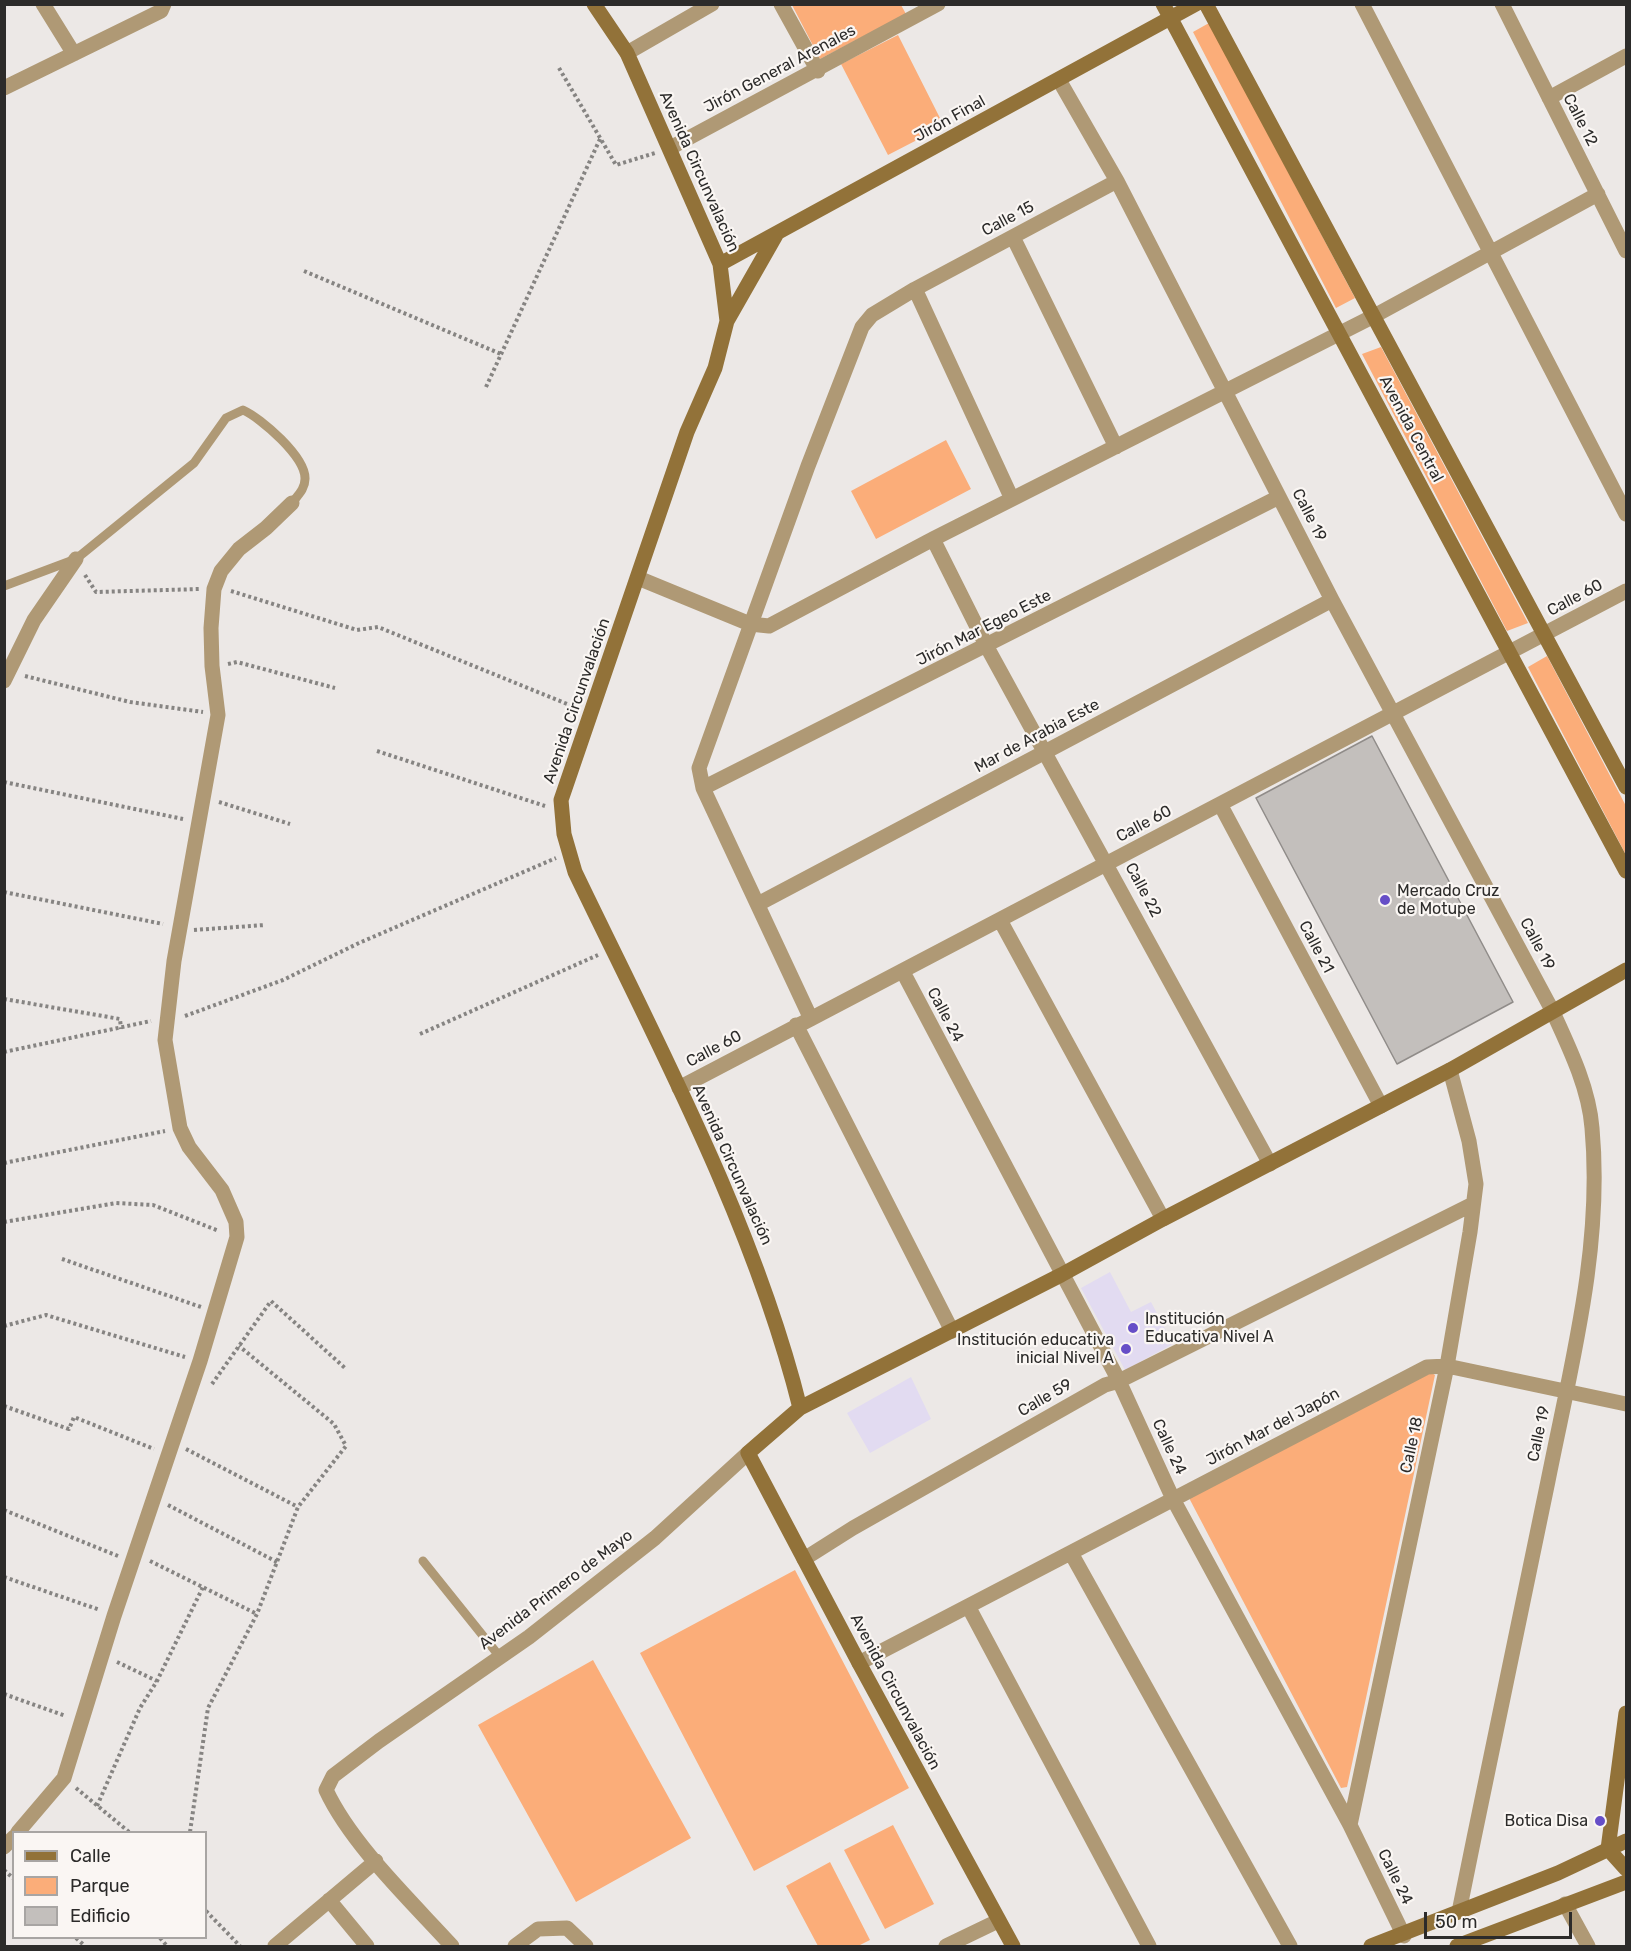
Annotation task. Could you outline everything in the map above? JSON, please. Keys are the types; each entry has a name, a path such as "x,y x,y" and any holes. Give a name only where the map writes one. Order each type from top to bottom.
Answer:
{"street":[{"path":"43,4 74,54"},
{"path":"4,88 161,11 164,4"},
{"name":"Avenida Circunvalación","path":"594,4 627,53 720,264 727,321 715,368 687,432 561,800 562,812 575,872 679,1088 761,1277 786,1349 800,1408"},
{"path":"627,53 712,4"},
{"path":"781,4 818,70"},
{"name":"Jirón General Arenales","path":"670,148 818,70 910,11 938,4"},
{"name":"Jirón Final","path":"720,264 1059,80 1167,11 1196,4"},
{"name":"Avenida Central","path":"1206,4 1626,787"},
{"path":"1362,4 1626,514"},
{"name":"Calle 12","path":"1502,4 1626,251"},
{"name":"Avenida Central","path":"1167,11 1626,871"},
{"path":"1549,98 1626,57"},
{"name":"Calle 19","path":"1059,80 1117,181 1332,600 1552,1011 1574,1058 1592,1126 1595,1198 1590,1262 1566,1391 1459,1912"},
{"name":"Calle 15","path":"703,788 699,768 750,624 862,327 872,315 915,289 1117,181"},
{"path":"638,578 750,624 769,626 933,539 1374,316 1598,194"},
{"path":"727,321 776,234"},
{"path":"1013,237 1116,447"},
{"path":"915,289 1012,499"},
{"name":"Jirón Mar Egeo Este","path":"703,788 987,647 1279,497"},
{"path":"20,1831 64,1778 114,1616 200,1361 213,1311 237,1238 236,1222 222,1191 189,1147 180,1128 165,1040 180,927 218,715 212,666 211,628 214,589 221,571 239,549 266,528 292,503"},
{"name":"Calle 22","path":"933,539 987,647 1108,863 1270,1164"},
{"path":"8,677 34,620 76,559"},
{"name":"Calle 60","path":"679,1088 1626,591"},
{"name":"Mar de Arabia Este","path":"758,904 1332,600"},
{"path":"703,788 811,1019"},
{"name":"Calle 21","path":"1220,804 1381,1106"},
{"path":"999,920 1163,1219"},
{"path":"800,1408 1061,1275 1163,1219 1450,1070 1626,970"},
{"name":"Calle 24","path":"903,972 1119,1381 1173,1499 1350,1825 1404,1936"},
{"path":"796,1025 952,1331"},
{"name":"Calle 18","path":"1350,1825 1447,1366 1476,1184 1469,1141 1450,1070"},
{"name":"Calle 59","path":"804,1559 853,1528 1105,1385 1119,1381 1473,1204"},
{"name":"Jirón Mar del Japón","path":"859,1664 1427,1367 1447,1366 1626,1404"},
{"name":"Avenida Primero de Mayo","path":"376,1861 334,1806 326,1790 333,1776 379,1741 500,1657 655,1538 800,1408"},
{"name":"Avenida Circunvalación","path":"748,1453 859,1664 1013,1947"},
{"path":"1071,1553 1290,1947"},
{"path":"968,1606 1149,1947"},
{"path":"1626,1713 1608,1848 1626,1869"},
{"path":"1371,1947 1558,1874 1626,1841"},
{"path":"284,1943 328,1900 376,1861 452,1947"},
{"path":"1457,1947 1626,1882"},
{"path":"328,1900 367,1947"},
{"path":"1565,1904 1588,1947"},
{"path":"946,1947 968,1942 999,1921"},
{"path":"515,1947 538,1929 567,1928 586,1947"}],"lane":[{"path":"4,586 76,559 194,463 226,417 243,410 259,417 299,460 306,477 304,489 292,503"},
{"path":"423,1561 500,1657"}],"path":[{"path":"559,68 616,165 670,148"},
{"path":"486,387 600,139"},
{"path":"304,271 501,354"},
{"path":"76,559 96,592 214,589 237,591 357,630 378,627 591,714"},
{"path":"212,666 237,662 335,688"},
{"path":"8,677 130,702 218,715"},
{"path":"377,751 562,812"},
{"path":"4,783 199,822"},
{"path":"204,797 290,824"},
{"path":"4,1052 168,1019 283,980 359,943 570,852"},
{"path":"4,892 197,931 265,925"},
{"path":"420,1034 612,949"},
{"path":"4,999 120,1019 121,1029"},
{"path":"4,1163 180,1128"},
{"path":"4,1222 116,1203 153,1205 237,1238"},
{"path":"62,1259 213,1311"},
{"path":"206,1393 271,1301 346,1369"},
{"path":"4,1326 46,1315 200,1361"},
{"path":"190,1831 208,1708 257,1614 297,1507 346,1446 334,1424 239,1346"},
{"path":"4,1407 69,1429 74,1417 171,1448 297,1507"},
{"path":"154,1498 277,1562"},
{"path":"4,1510 134,1558 203,1587 257,1614"},
{"path":"4,1577 114,1616"},
{"path":"97,1806 140,1708 157,1681 203,1587"},
{"path":"102,1656 135,1669 157,1681"},
{"path":"4,1694 82,1722"},
{"path":"64,1778 127,1831"},
{"path":"207,1912 240,1947"}],"shaded area":[{"name":"Institución Educativa Nivel A","path":"1110,1272 1131,1312 1151,1302 1173,1344 1125,1370 1081,1288"},
{"path":"911,1377 931,1419 870,1453 847,1413"}],"green space":[{"path":"792,5 901,5 906,14 820,59"},
{"path":"1209,23 1355,298 1336,308 1193,32"},
{"path":"898,35 944,126 888,155 841,64"},
{"path":"1381,347 1528,623 1507,631 1362,354"},
{"path":"946,440 971,489 876,539 851,491"},
{"path":"1547,656 1626,806 1626,855 1528,667"},
{"path":"1430,1372 1435,1375 1347,1787 1341,1788 1188,1496"},
{"path":"795,1570 909,1788 754,1871 640,1653"},
{"path":"593,1660 691,1838 576,1902 478,1725"},
{"path":"893,1825 934,1904 885,1929 844,1850"},
{"path":"830,1862 870,1940 858,1946 818,1946 786,1886"}],"building":[{"name":"Mercado Cruz de Motupe","path":"1372,736 1513,1002 1397,1064 1256,798"}],"place":[{"name":"Mercado Cruz de Motupe","path":"1385,900"},
{"name":"Institución Educativa Nivel A","path":"1133,1328"},
{"name":"Institución educativa inicial Nivel A","path":"1126,1349"},
{"name":"Botica Disa","path":"1600,1821"}]}
